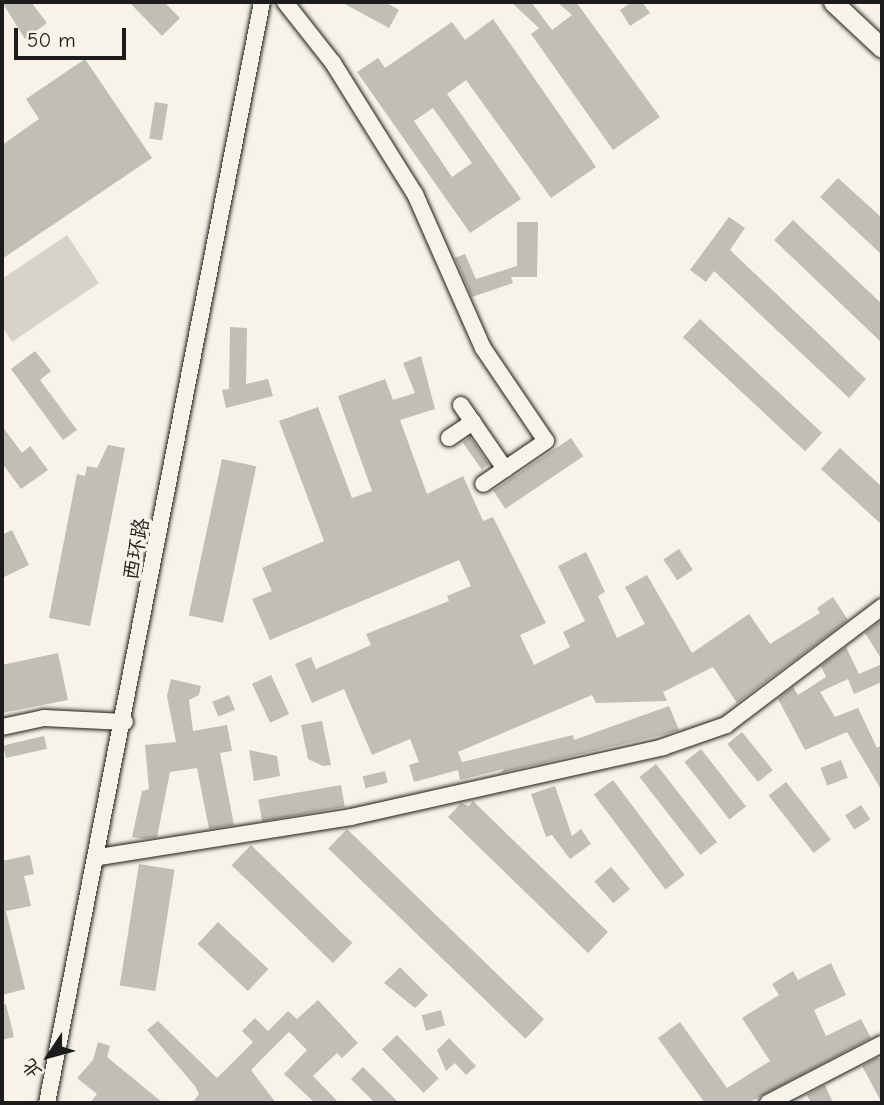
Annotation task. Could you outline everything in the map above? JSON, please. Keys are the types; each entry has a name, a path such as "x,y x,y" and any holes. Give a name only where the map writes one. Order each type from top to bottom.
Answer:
{"main road":[{"path":"833,2 882,48"}],"street":[{"name":"西环路","path":"47,1103 99,857 262,2"},
{"path":"285,2 333,63 415,194 496,366 546,441 482,484"},
{"path":"461,405 505,469"},
{"path":"449,439 473,422"},
{"path":"99,857 351,817 663,747 726,725 882,607"},
{"path":"2,727 44,718 125,722"},
{"path":"768,1103 882,1044"}],"shaded area":[{"path":"67,235 99,283 12,342 2,326 2,279"}],"building":[{"path":"2,2 31,2 47,23 25,39"},
{"path":"129,2 164,2 180,18 162,36"},
{"path":"341,2 385,2 399,10 389,28"},
{"path":"511,2 531,2 552,30 572,15 557,2 576,2 660,117 613,150 531,34 539,28"},
{"path":"632,2 642,2 650,13 630,26 620,10"},
{"path":"493,19 596,167 551,198 466,80 447,94 521,199 470,233 357,72 378,58 385,68 452,22 465,40","holes":["433,108 472,163 452,177 414,121"]},
{"path":"85,59 152,158 2,259 2,145 39,119 26,99"},
{"path":"155,102 168,104 162,141 149,139"},
{"path":"838,178 882,218 882,255 820,197"},
{"path":"729,217 745,228 730,250 866,379 849,398 714,271 706,282 690,270"},
{"path":"793,220 882,304 882,343 774,240"},
{"path":"517,222 538,222 537,277 511,277 513,283 472,297 455,258 465,254 476,279 517,266"},
{"path":"700,319 822,433 805,451 683,337"},
{"path":"230,327 247,328 246,384 268,379 273,396 226,408 222,390 229,389"},
{"path":"35,351 51,371 40,380 77,430 63,440 11,369"},
{"path":"421,356 435,409 400,420 427,494 463,476 483,521 493,517 546,623 520,635 534,665 570,647 563,632 585,621 558,566 586,552 605,592 598,596 617,638 645,624 625,587 647,575 692,653 749,614 770,644 820,613 817,608 833,597 848,620 737,703 713,667 663,692 667,701 596,703 592,695 458,752 462,762 573,735 574,740 669,706 679,730 500,773 504,769 460,780 458,770 414,782 409,765 419,762 410,739 372,755 344,689 312,703 295,664 311,657 316,669 371,645 366,634 449,601 447,596 471,586 459,560 270,640 252,599 272,591 262,568 324,541 279,421 318,407 352,498 372,491 338,396 385,379 393,400 415,393 403,363"},
{"path":"2,426 22,453 30,446 48,470 21,489 2,463"},
{"path":"470,437 489,464 482,469 463,442"},
{"path":"571,438 583,456 505,509 493,491"},
{"path":"108,445 125,448 90,626 49,618 77,474 85,476 87,466 97,468"},
{"path":"840,448 882,487 882,525 821,469"},
{"path":"222,459 256,466 223,623 189,616"},
{"path":"12,530 29,565 2,578 2,535"},
{"path":"679,549 693,570 677,580 663,560"},
{"path":"882,620 882,660 865,633"},
{"path":"846,647 859,674 882,664 882,682 854,694 848,679 820,692 835,717 858,708 877,748 882,745 882,791 847,732 805,750 778,699 793,687 798,695 826,677 821,666"},
{"path":"58,653 68,700 2,713 2,665"},
{"path":"271,675 289,714 270,723 252,684"},
{"path":"171,679 201,686 199,695 189,700 193,731 227,725 232,751 220,753 234,825 209,829 197,768 170,772 157,837 132,837 142,791 149,789 145,745 176,742 167,696"},
{"path":"229,695 235,710 218,717 212,702"},
{"path":"322,721 331,765 323,766 308,759 301,725"},
{"path":"742,732 773,770 758,782 727,744"},
{"path":"44,736 47,749 6,758 3,745"},
{"path":"701,749 746,807 729,819 684,762"},
{"path":"249,750 277,756 280,776 254,781"},
{"path":"841,760 848,778 827,786 820,768"},
{"path":"656,764 717,842 700,855 639,777"},
{"path":"385,771 388,783 366,788 363,777"},
{"path":"613,780 685,875 665,889 594,794"},
{"path":"786,782 831,840 814,853 769,796"},
{"path":"341,785 345,807 262,821 258,800"},
{"path":"555,786 572,836 581,829 591,844 570,859 552,835 546,837 531,794"},
{"path":"473,801 608,932 588,953 448,817 461,803 469,806"},
{"path":"861,805 870,819 854,830 845,815"},
{"path":"347,829 544,1019 525,1039 328,848"},
{"path":"251,845 352,943 333,963 232,865"},
{"path":"30,855 34,874 24,876 31,906 6,911 25,989 2,995 2,861"},
{"path":"139,864 175,870 155,991 120,985"},
{"path":"611,867 630,889 613,903 594,881"},
{"path":"218,922 268,969 248,991 198,944"},
{"path":"831,963 846,995 814,1010 826,1036 861,1019 871,1038 748,1103 705,1103 658,1038 680,1022 727,1088 770,1061 742,1018 779,995 772,984 793,971 798,980"},
{"path":"400,967 428,995 415,1008 384,983"},
{"path":"318,1000 358,1043 342,1058 337,1053 313,1076 339,1103 315,1103 284,1074 307,1050 289,1032 251,1070 276,1103 192,1103 199,1094 195,1086 147,1030 158,1021 217,1078 253,1042 242,1031 255,1018 268,1031 288,1011 297,1019"},
{"path":"6,1004 14,1037 2,1040 2,1005"},
{"path":"441,1010 445,1025 426,1031 422,1015"},
{"path":"397,1035 439,1078 424,1093 382,1050"},
{"path":"449,1038 476,1066 466,1075 455,1063 446,1071 437,1050"},
{"path":"98,1042 110,1046 107,1057 163,1103 90,1103 97,1094 77,1078 93,1060"},
{"path":"879,1057 882,1063 882,1103 862,1066"},
{"path":"363,1067 399,1103 375,1103 351,1079"},
{"path":"825,1085 833,1103 811,1103 807,1095"}]}
